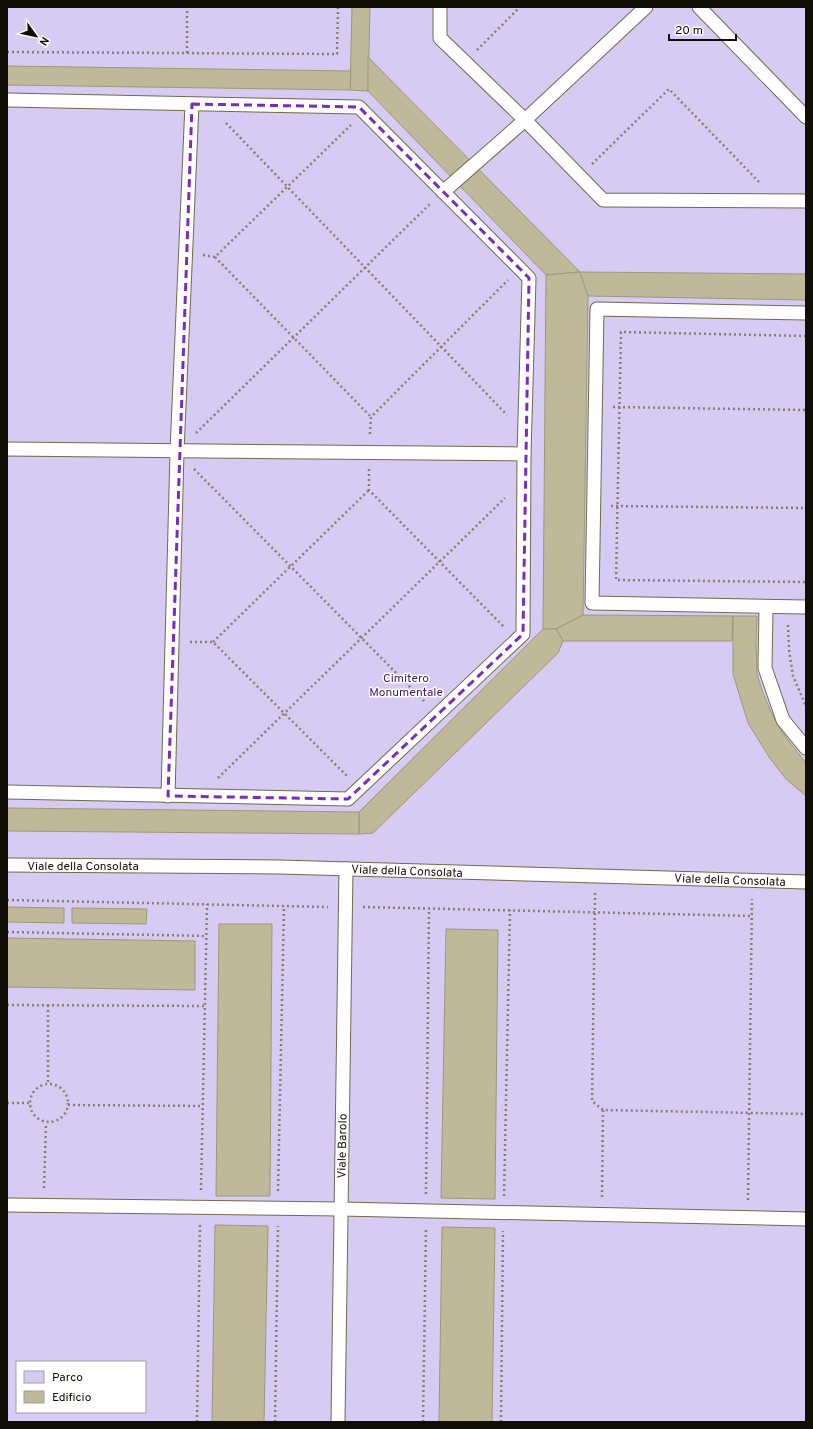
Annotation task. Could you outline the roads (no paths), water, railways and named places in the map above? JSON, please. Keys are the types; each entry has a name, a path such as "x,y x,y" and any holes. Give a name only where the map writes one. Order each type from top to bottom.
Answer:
{"street":[{"path":"440,7 440,38 525,120 603,200 806,200"},
{"path":"443,192 525,120 646,7"},
{"path":"699,7 806,117"},
{"path":"7,100 359,106 529,278 524,454 523,634 348,799 7,792"},
{"path":"168,796 177,452 192,104"},
{"path":"806,312 597,309 592,603 806,607"},
{"path":"7,449 177,452 524,454"},
{"path":"766,606 765,668 784,720 806,748"},
{"name":"Viale della Consolata","path":"7,865 272,867 806,882"},
{"name":"Viale Barolo","path":"338,1422 346,869"},
{"path":"7,1205 200,1207 806,1219"}],"park label":[{"name":"Cimitero Monumentale","path":"406,685"}]}
